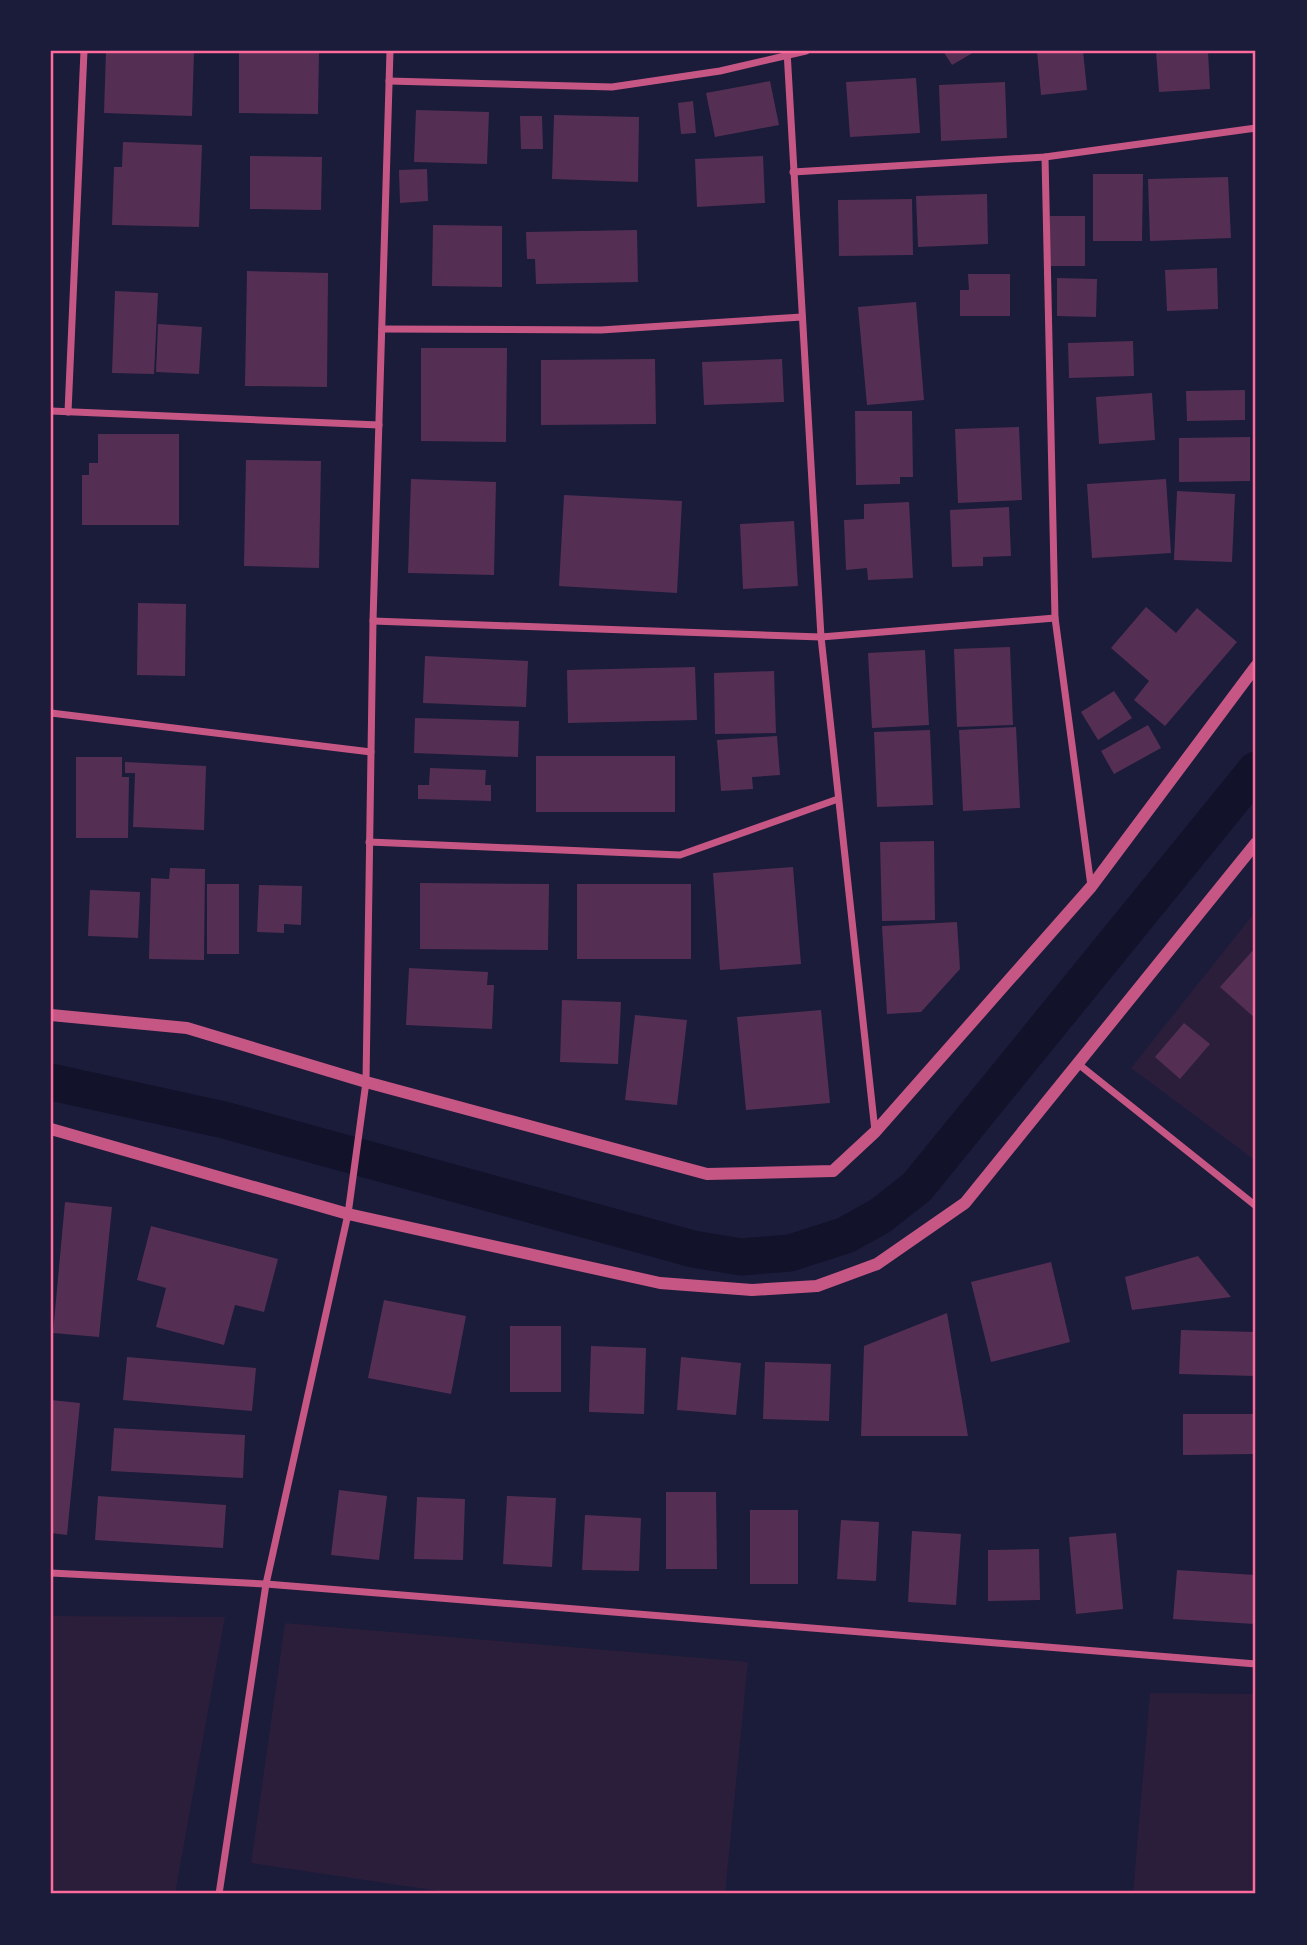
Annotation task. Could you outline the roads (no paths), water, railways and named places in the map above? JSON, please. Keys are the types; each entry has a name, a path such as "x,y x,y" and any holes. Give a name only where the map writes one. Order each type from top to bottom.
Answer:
{"street":[{"path":"68,412 84,51"},
{"path":"219,1894 266,1584 348,1214 366,1082 373,621 390,51"},
{"path":"389,81 612,87 720,71 787,53 806,51"},
{"path":"787,53 821,637 875,1132"},
{"path":"793,172 1045,157 1256,128"},
{"path":"1045,157 1055,618 1091,887"},
{"path":"382,329 601,330 802,317"},
{"path":"51,411 379,425"},
{"path":"373,621 821,637 1055,618"},
{"path":"51,1015 187,1028 366,1082 707,1174 833,1171 875,1132 1091,887 1256,666"},
{"path":"51,713 371,752"},
{"path":"369,842 680,855 838,799"},
{"path":"51,1129 348,1214 660,1283 752,1290 817,1286 877,1264 965,1203 1256,843"},
{"path":"1077,1063 1256,1206"},
{"path":"51,1573 266,1584 1256,1664"}],"waterway":[{"path":"51,1082 224,1120 693,1249 741,1257 790,1253 846,1235 880,1216 917,1187 1256,770"}]}
